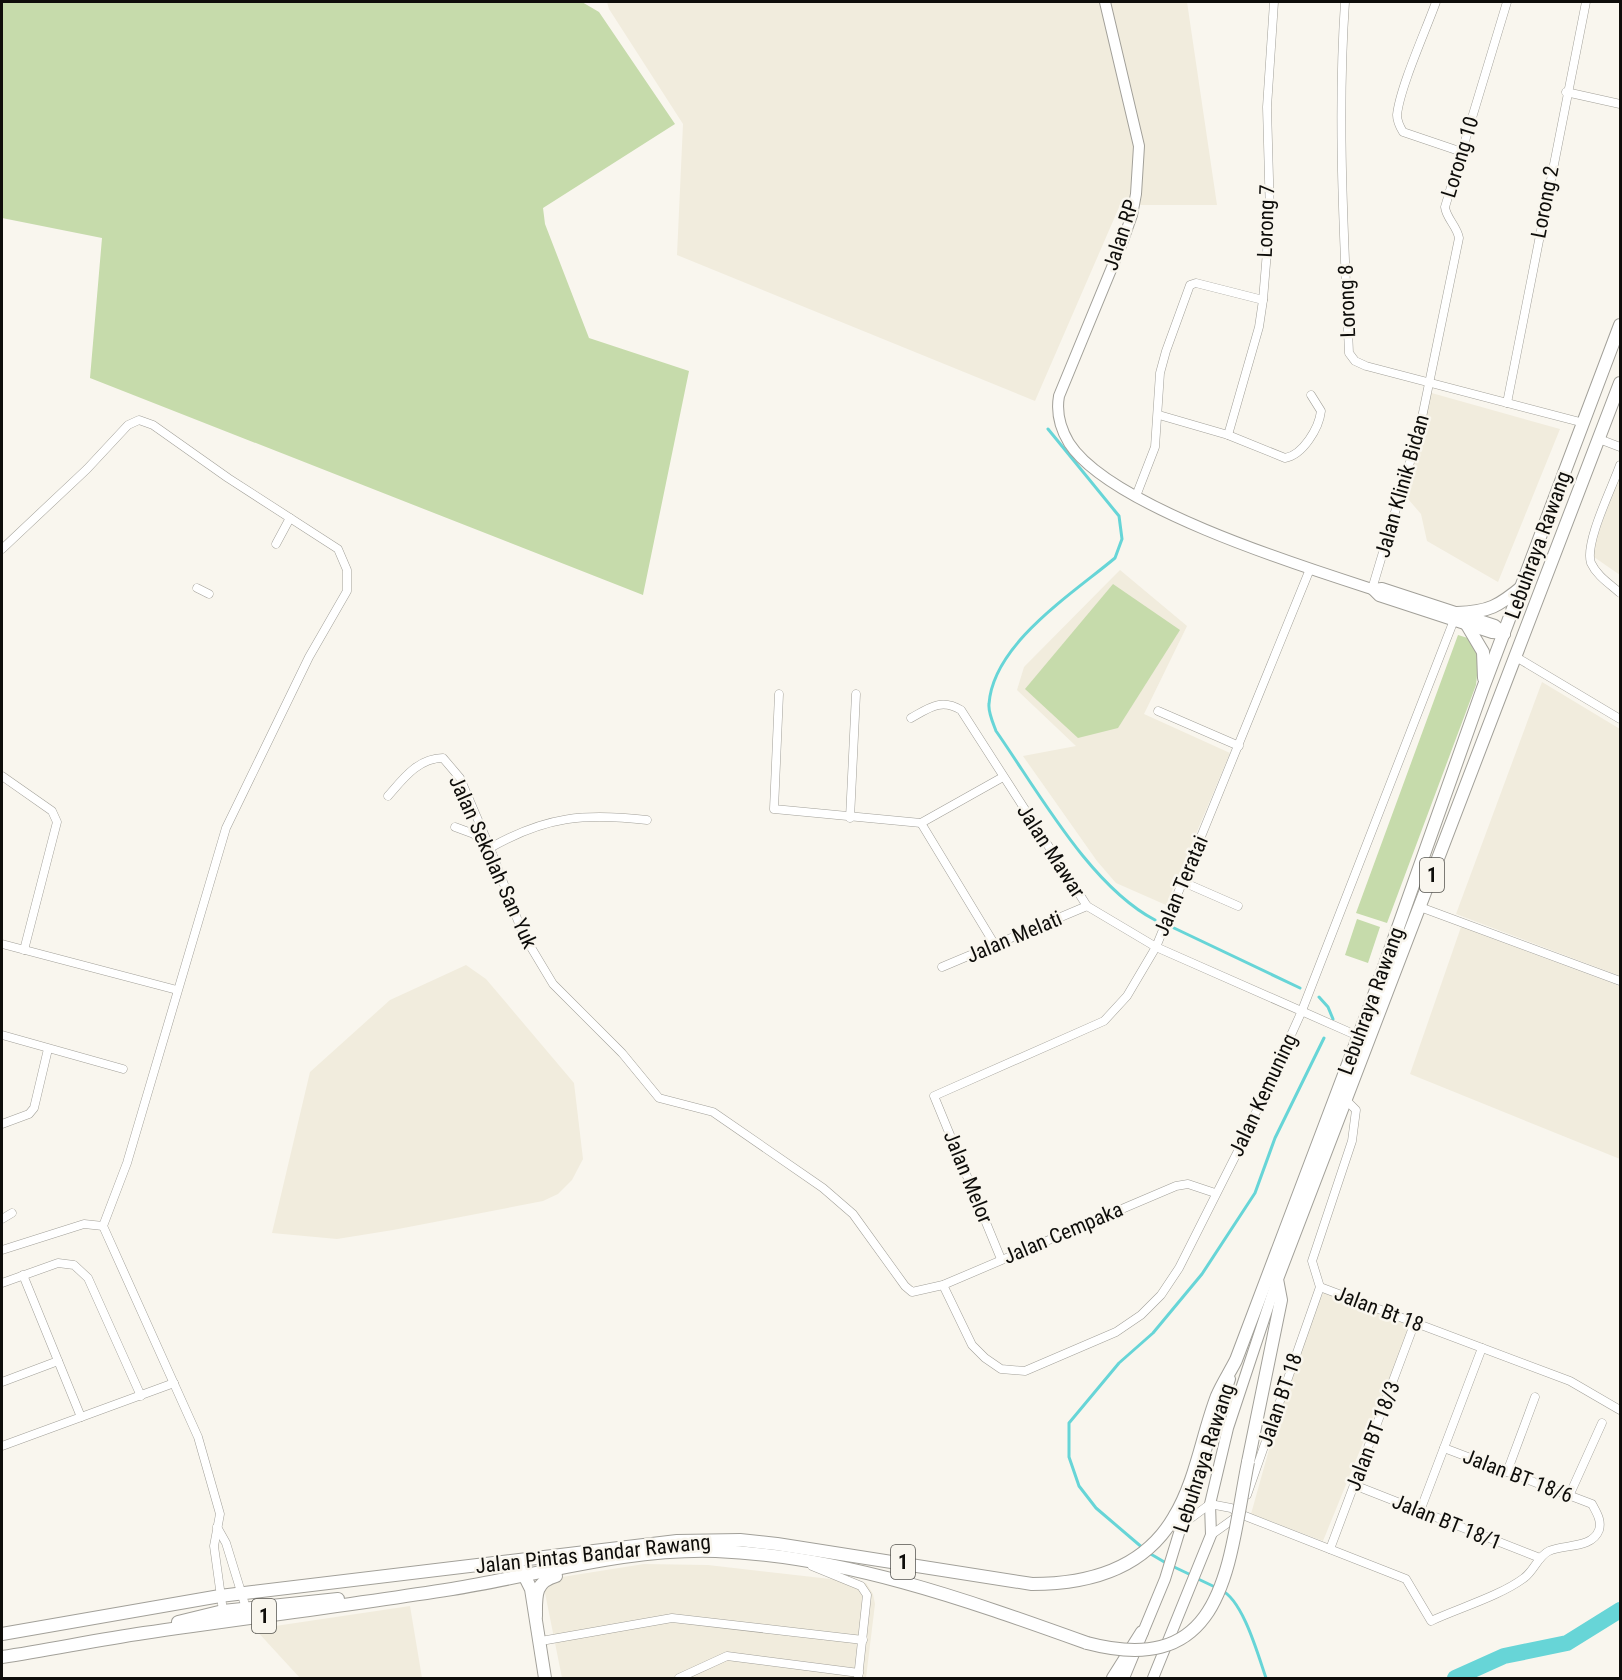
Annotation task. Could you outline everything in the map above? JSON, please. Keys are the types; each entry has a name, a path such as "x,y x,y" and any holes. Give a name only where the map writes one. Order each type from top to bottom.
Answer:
{"main road":[{"name":"Lebuhraya Rawang","path":"1236,1360 1358,1036 1483,688 1524,585 1620,325"},
{"name":"Lebuhraya Rawang","path":"1277,1280 1599,439 1618,398 1620,383"},
{"path":"1456,616 1497,607 1524,585"},
{"path":"1510,672 1505,634 1515,636 1528,624"},
{"path":"1467,625 1479,641 1483,652 1483,688"},
{"name":"Jalan Pintas Bandar Rawang","path":"2,1657 144,1633 527,1577 592,1563 660,1554 714,1551 848,1568 919,1587 1114,1650 1140,1651 1157,1648 1177,1641 1206,1618 1222,1585 1281,1300 1277,1280"},
{"name":"Jalan Pintas Bandar Rawang","path":"2,1634 220,1596 495,1565 634,1546 710,1540 777,1544 1032,1584 1072,1584 1102,1575 1125,1564 1161,1536 1179,1508 1217,1395 1236,1360"},
{"path":"536,1616 536,1593 545,1580 660,1554"},
{"path":"495,1565 521,1569 527,1577 541,1641 545,1678"},
{"path":"144,1633 223,1611 304,1601 384,1597"},
{"path":"1113,1678 1142,1632"}],"street":[{"name":"Jalan RP","path":"1105,2 1138,146 1136,194 1132,215 1122,243 1059,396 1056,411 1070,444 1082,458 1136,496"},
{"name":"Lorong 7","path":"1228,435 1259,327 1263,300 1270,215 1267,98 1274,2"},
{"name":"Lorong 8","path":"1345,2 1341,52 1349,353 1355,361 1366,366 1584,423"},
{"path":"1436,2 1404,89 1397,115 1399,125 1404,132 1462,152"},
{"name":"Lorong 10","path":"1430,382 1459,238 1455,225 1445,214 1444,207 1507,2"},
{"name":"Lorong 2","path":"1507,403 1566,92 1586,2"},
{"path":"1566,92 1620,104"},
{"path":"1263,300 1196,283 1190,285 1163,362 1155,447 1136,496 1204,528 1310,569 1372,589 1382,588 1456,616 1495,625 1505,634"},
{"name":"Jalan Klinik Bidan","path":"1372,589 1419,432 1430,382"},
{"path":"1159,415 1228,435 1285,458 1301,450 1320,418 1321,411 1311,395"},
{"path":"2,549 87,470 128,425 138,420 153,425 338,549 347,570 347,591 309,657 226,828 126,1163 103,1226 198,1437 220,1514 214,1546 223,1611"},
{"path":"1599,439 1620,447"},
{"path":"1620,465 1591,543 1590,561 1598,574 1620,592"},
{"path":"276,544 290,518"},
{"name":"Jalan Teratai","path":"934,1095 1065,1040 1104,1021 1127,996 1156,946 1310,569"},
{"path":"197,588 209,594"},
{"path":"1456,616 1467,625 1492,633 1505,634"},
{"name":"Jalan Kemuning","path":"943,1285 958,1321 972,1345 1000,1369 1025,1371 1046,1364 1116,1332 1141,1315 1161,1295 1179,1268 1242,1143 1301,1013 1456,616"},
{"path":"1516,657 1620,719"},
{"path":"779,694 774,809 921,823 1003,777"},
{"path":"850,818 856,694"},
{"name":"Jalan Mawar","path":"911,718 938,703 951,704 961,710 1087,906 1156,946 1301,1013 1358,1036"},
{"path":"1158,711 1239,746"},
{"name":"Jalan Sekolah San Yuk","path":"388,796 411,770 432,758 443,758 460,778 492,851 522,934 553,984 622,1053 659,1098 713,1112 823,1188 853,1214 905,1286 912,1292"},
{"path":"2,776 52,811 57,822 24,950"},
{"path":"454,827 474,834 492,851 535,827 571,817 606,815 647,820"},
{"path":"921,823 995,945"},
{"path":"1183,882 1238,906"},
{"name":"Jalan Melati","path":"942,967 1087,906"},
{"path":"1420,906 1620,981"},
{"path":"2,944 177,990"},
{"path":"2,1035 123,1069"},
{"path":"2,1124 30,1114 34,1108 48,1049"},
{"name":"Jalan Melor","path":"934,1095 1001,1259"},
{"name":"Jalan Bt 18","path":"1346,1100 1356,1110 1352,1141 1311,1261 1320,1287 1570,1381 1607,1400 1620,1410"},
{"name":"Jalan Cempaka","path":"912,1292 943,1285 1176,1186 1188,1184 1215,1193"},
{"path":"2,1219 12,1213"},
{"path":"2,1250 84,1224 103,1226"},
{"path":"2,1282 58,1263 74,1265 88,1278 141,1396"},
{"path":"23,1275 81,1417"},
{"name":"Lebuhraya Rawang","path":"1153,1678 1202,1563 1211,1535 1210,1504 1228,1428 1277,1280"},
{"name":"Jalan BT 18","path":"1240,1514 1320,1287"},
{"name":"Jalan BT 18/3","path":"1330,1549 1415,1322"},
{"path":"1420,1511 1482,1348"},
{"name":"Lebuhraya Rawang","path":"1124,1678 1165,1579 1236,1360"},
{"path":"2,1382 58,1361"},
{"path":"2,1446 174,1383"},
{"path":"1507,1472 1534,1397"},
{"path":"1569,1496 1602,1423"},
{"name":"Jalan BT 18/6","path":"1444,1448 1592,1504 1599,1516 1599,1530 1591,1540 1548,1551 1540,1558"},
{"name":"Jalan BT 18/1","path":"1354,1485 1540,1558"},
{"path":"1182,1525 1210,1504 1231,1508 1240,1514 1406,1579 1431,1621 1515,1583 1532,1571 1540,1558"},
{"path":"1211,1535 1240,1514"},
{"path":"217,1527 226,1543 246,1608"},
{"path":"679,1678 727,1656 859,1676 868,1602 861,1586 791,1559"},
{"path":"541,1641 672,1618 863,1640"}],"shaded area":[{"path":"607,2 1187,2 1217,205 1120,205 1035,401 677,255 683,124 609,9"},
{"path":"1428,392 1560,429 1498,582 1427,541 1421,514 1402,492"},
{"path":"1620,473 1620,575 1594,557 1595,542"},
{"path":"1120,570 1187,626 1144,714 1230,753 1166,905 1116,883 1097,861 1023,756 1076,746 1017,690 1024,667"},
{"path":"1542,682 1620,729 1620,976 1456,914"},
{"path":"1461,927 1620,986 1620,1159 1410,1074"},
{"path":"466,965 486,979 574,1083 583,1159 572,1180 558,1194 543,1201 393,1230 337,1239 272,1233 310,1072 390,1000"},
{"path":"1324,1292 1411,1325 1323,1541 1251,1514 1301,1335"},
{"path":"644,1564 708,1565 866,1583 873,1594 875,1604 866,1678 562,1678 544,1588 562,1577"},
{"path":"410,1606 422,1678 300,1678 255,1629"}],"green space":[{"path":"2,2 582,2 599,12 675,124 543,208 545,224 589,338 689,371 643,595 90,378 102,238 2,218"},
{"path":"1113,584 1180,630 1118,728 1078,738 1025,689"},
{"path":"1458,635 1471,639 1476,650 1478,661 1476,685 1387,923 1356,913"},
{"path":"1357,919 1380,927 1368,963 1345,955"}],"waterway":[{"path":"1048,429 1119,516 1122,539 1115,558 1057,604 1019,641 1004,661 994,682 989,704 990,714 996,731 1087,861 1131,905 1155,920"},
{"path":"1174,928 1300,988"},
{"path":"1319,997 1328,1007 1333,1019"},
{"path":"1144,1549 1096,1508 1079,1486 1069,1457 1069,1423 1119,1363 1153,1333 1202,1274 1255,1193 1275,1138 1324,1038"},
{"path":"1149,1553 1166,1563"},
{"path":"1172,1566 1191,1575"},
{"path":"1196,1578 1215,1587"},
{"path":"1221,1590 1229,1596 1243,1616 1266,1678"},
{"path":"1455,1678 1504,1656 1567,1643 1620,1610"}]}
